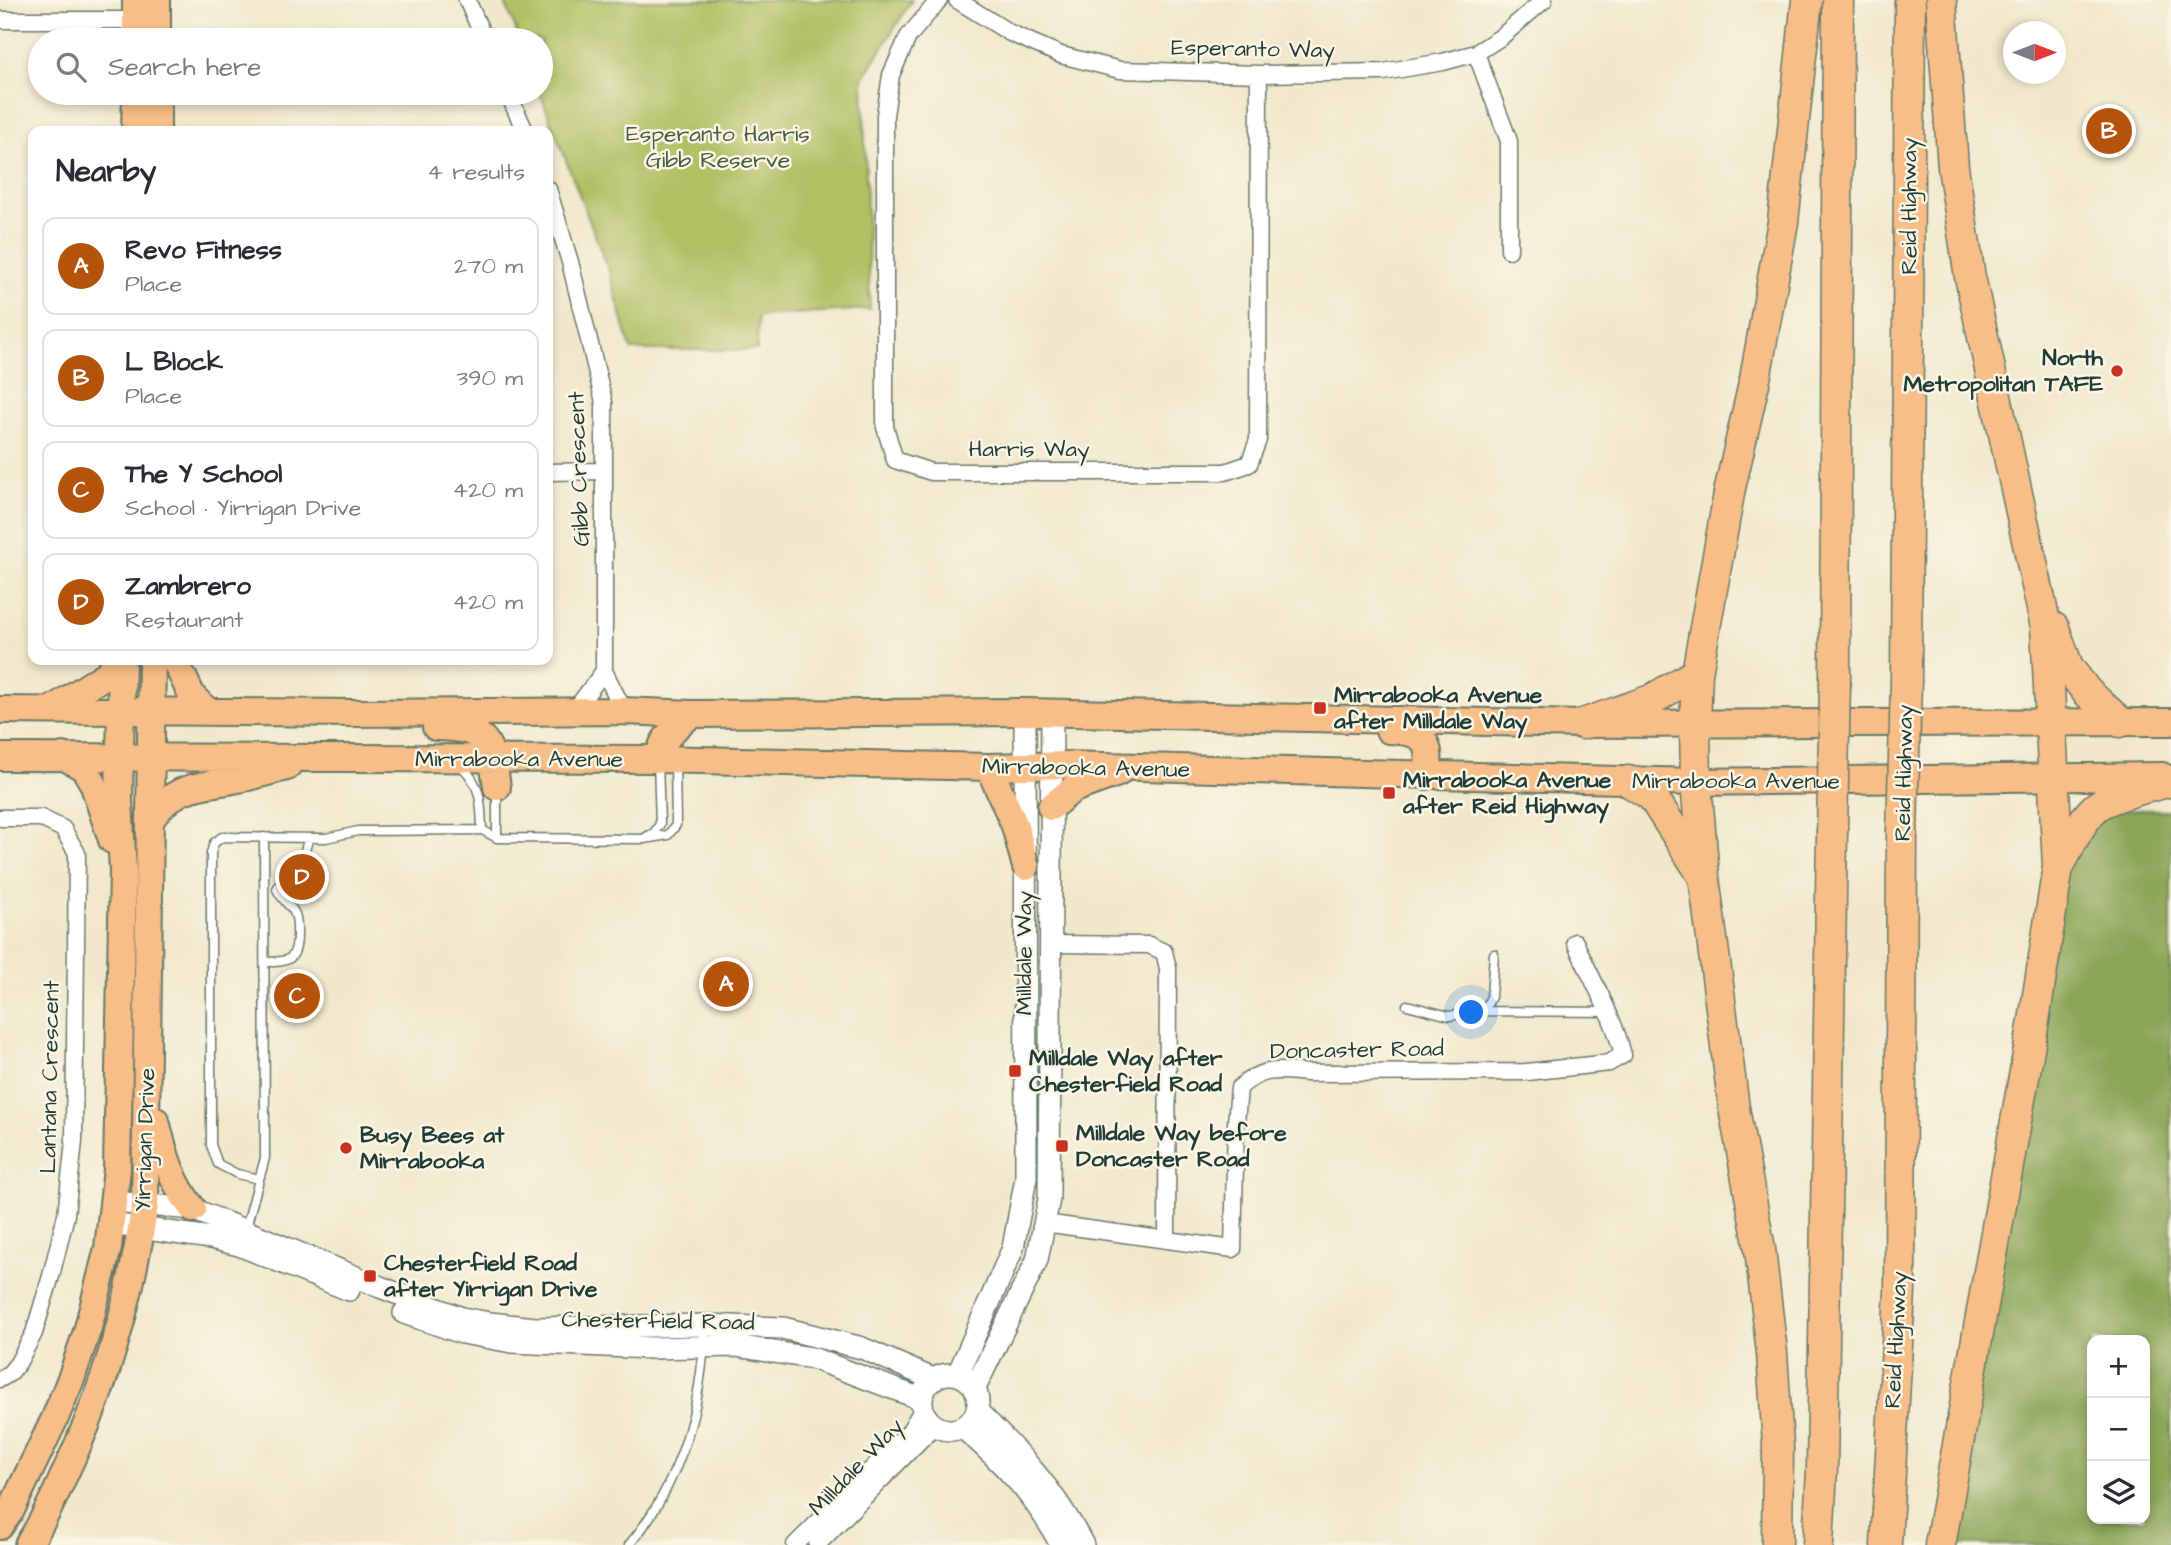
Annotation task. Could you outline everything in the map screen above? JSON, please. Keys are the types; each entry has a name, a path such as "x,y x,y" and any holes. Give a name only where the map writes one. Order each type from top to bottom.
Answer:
{"highway":[{"path":"1777,1545 1778,1446 1771,1340 1760,1249 1734,1108 1704,877 1696,782 1695,725 1697,673 1730,488 1755,379 1783,222 1807,0"},
{"path":"1818,1545 1822,1469 1835,681 1838,0"},
{"name":"Reid Highway","path":"1886,1545 1900,1291 1910,0"},
{"path":"1940,1545 2029,1046 2058,867 2046,627 1970,277 1953,167 1941,0"},
{"path":"2037,582 2068,667 2087,692 2120,722"},
{"path":"1583,724 1651,700 1697,673"},
{"path":"1628,781 1652,796 1704,877"},
{"path":"2058,867 2082,824 2095,807 2171,781"}],"main road":[{"path":"135,126 136,105"},
{"path":"157,105 158,126"},
{"path":"51,710 107,674 115,665"},
{"name":"Yirrigan Drive","path":"0,1526 11,1510 50,1430 72,1376 100,1280 112,1213 117,1169 123,871 118,800 120,665"},
{"name":"Yirrigan Drive","path":"28,1545 41,1525 79,1445 105,1379 121,1326 143,1216 148,1085 152,665"},
{"path":"177,665 192,696 208,712"},
{"name":"Mirrabooka Avenue","path":"0,710 356,713 624,710 692,715 1025,712 1695,725 2171,722"},
{"path":"356,713 404,727 468,728 490,748 504,769"},
{"path":"667,759 661,746 668,735 692,715"},
{"path":"1297,718 1418,734 1428,750 1427,776"},
{"path":"63,756 84,768 93,783 123,871"},
{"name":"Mirrabooka Avenue","path":"0,757 451,758 504,769 667,759 989,767 1052,765 1696,782 2171,776"},
{"path":"151,819 169,798 191,786 237,780 322,758"},
{"path":"989,767 1015,827 1026,867"},
{"path":"1051,807 1076,788 1140,768"},
{"path":"148,1085 169,1170 193,1209"}],"street":[{"path":"467,0 480,28"},
{"name":"Harris Way","path":"939,0 908,37 891,75 885,115 885,427 895,460 931,472 1224,472 1249,464 1258,440 1259,74"},
{"name":"Esperanto Way","path":"957,0 1020,38 1061,55 1119,70 1259,74 1383,72 1443,62 1476,53 1501,37 1544,0"},
{"path":"0,20 146,20"},
{"path":"1476,53 1509,141 1509,250"},
{"path":"514,105 524,126"},
{"name":"Gibb Crescent","path":"553,206 570,262 604,402 604,671 624,710"},
{"path":"553,472 604,471"},
{"path":"574,711 604,671"},
{"name":"Milldale Way","path":"958,1374 1013,1248 1026,1178 1025,712"},
{"name":"Milldale Way","path":"975,1388 1037,1259 1049,1199 1052,713"},
{"name":"Lantana Crescent","path":"0,818 41,818 63,829 76,853 74,1141 66,1215 34,1333 18,1363 10,1373 0,1379"},
{"name":"Doncaster Road","path":"1044,1223 1233,1249 1239,1088 1251,1077 1273,1070 1306,1073 1527,1072 1609,1063 1623,1055 1608,1012 1575,942"},
{"path":"1050,943 1149,945 1164,952 1168,968 1167,1240"},
{"name":"Chesterfield Road","path":"143,1216 193,1209 242,1238 431,1324 462,1333 537,1344 652,1348 705,1336 783,1328 862,1348 933,1379"},
{"name":"Chesterfield Road","path":"112,1213 143,1216 211,1238 242,1238"},
{"name":"Chesterfield Road","path":"705,1336 736,1346 812,1358 926,1412"},
{"path":"949,1373 958,1374 975,1388 977,1411 971,1422 963,1428 943,1430 926,1412 925,1388 933,1379 949,1373"},
{"path":"977,1411 1023,1457 1056,1497 1068,1537"},
{"name":"Milldale Way","path":"795,1545 926,1412"},
{"name":"Milldale Way","path":"817,1545 926,1412"},
{"path":"963,1428 992,1453 1068,1537"}],"lane":[{"path":"451,758 475,780 481,793 482,830"},
{"path":"259,1179 236,1174 218,1164 211,1145 211,853 214,843 222,837 326,838 359,831 482,830 498,838 644,839 668,835 676,825 667,759"},
{"path":"644,839 654,833 660,824 667,759"},
{"path":"498,838 504,769"},
{"path":"242,1238 265,1158 264,837"},
{"path":"265,962 283,962 291,958 297,950 294,911 277,890 280,882 307,852 309,838"},
{"path":"1484,1011 1491,997 1494,954"},
{"path":"1407,1005 1449,1016 1484,1011 1608,1012"},
{"path":"629,1545 667,1489 686,1445 695,1411 705,1336"}],"green space":[{"name":"Esperanto Harris Gibb Reserve","path":"504,0 912,0 863,79 870,309 758,316 757,350 631,350 609,271 545,105 553,105 553,28 515,28"},
{"path":"2075,809 2171,810 2171,1545 1951,1545"}],"place":[{"name":"L Block","path":"2109,131"},
{"name":"North Metropolitan TAFE","path":"2117,371"},
{"name":"Mirrabooka Avenue after Milldale Way","path":"1320,708"},
{"name":"Mirrabooka Avenue after Reid Highway","path":"1389,793"},
{"name":"Zambrero","path":"302,877"},
{"name":"Revo Fitness","path":"726,984"},
{"name":"The Y School","path":"297,996"},
{"name":"Milldale Way after Chesterfield Road","path":"1015,1071"},
{"name":"Milldale Way before Doncaster Road","path":"1062,1146"},
{"name":"Busy Bees at Mirrabooka","path":"346,1148"},
{"name":"Chesterfield Road after Yirrigan Drive","path":"370,1276"}]}
